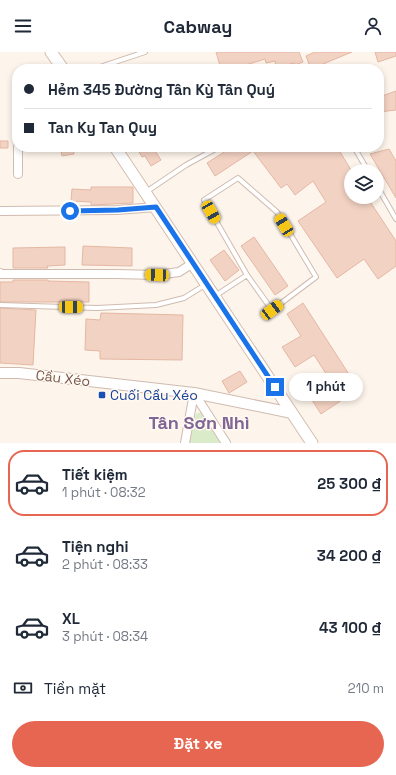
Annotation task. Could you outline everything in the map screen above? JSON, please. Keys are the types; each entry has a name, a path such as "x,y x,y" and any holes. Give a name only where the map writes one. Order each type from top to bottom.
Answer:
{"main road":[{"path":"51,52 59,64"},
{"path":"118,152 312,443"}],"street":[{"path":"18,152 18,174"},
{"path":"0,211 118,210 156,207"},
{"path":"0,273 157,275 179,272 193,263"},
{"name":"Cầu Xéo","path":"0,373 19,373 194,393 292,413"},
{"path":"185,443 194,393"},
{"path":"194,393 226,443"}],"lane":[{"path":"109,64 145,52"},
{"path":"146,192 186,165 210,152"},
{"path":"357,152 364,164"},
{"path":"238,178 277,212 316,277 272,310 247,275 204,200 238,178"},
{"path":"384,198 396,219"},
{"path":"215,297 247,275"},
{"path":"0,305 98,308 156,305 184,298 207,284"}],"green space":[{"path":"201,412 220,443 189,443 196,414"}],"building":[{"path":"216,52 299,52 303,62 298,64 275,64 275,61 266,63 265,59 249,64 220,64"},
{"path":"315,52 352,52 323,64 309,64 306,56"},
{"path":"375,52 396,52 396,56 378,62"},
{"path":"396,91 396,110 384,111 384,95"},
{"path":"0,141 8,141 8,148 0,148"},
{"path":"389,149 396,161 396,198 384,178 384,164 376,164 370,154 384,152 384,150"},
{"path":"61,152 74,152 74,154 62,156"},
{"path":"139,152 156,152 161,160 151,166 145,156 142,157"},
{"path":"224,152 251,152 215,176 207,163"},
{"path":"254,152 340,152 347,164 344,164 344,204 372,204 396,241 396,266 378,279 364,259 337,278 298,221 326,202 313,181 295,195 287,184 281,188"},
{"path":"91,187 133,187 133,203 91,205 91,202 71,201 72,189 91,190"},
{"path":"254,237 288,286 275,295 241,246"},
{"path":"83,246 132,248 132,266 82,265"},
{"path":"65,247 65,265 47,266 48,268 13,268 13,248"},
{"path":"224,250 239,270 225,281 210,260"},
{"path":"13,280 89,282 89,302 0,302 0,282 13,282"},
{"path":"303,303 354,382 338,393 342,400 321,414 310,397 332,383 314,355 295,367 282,347 301,336 287,314"},
{"path":"0,308 36,310 33,365 0,363"},
{"path":"101,313 183,315 182,360 100,359 100,351 85,350 86,319 100,320"},
{"path":"240,371 247,382 229,393 222,381"}],"place":[{"name":"Cuối Cầu Xéo","path":"102,395"}],"district":[{"name":"Tân Sơn Nhì","path":"199,422"}],"route":[{"path":"70,211 118,210 156,207 275,387"}]}
